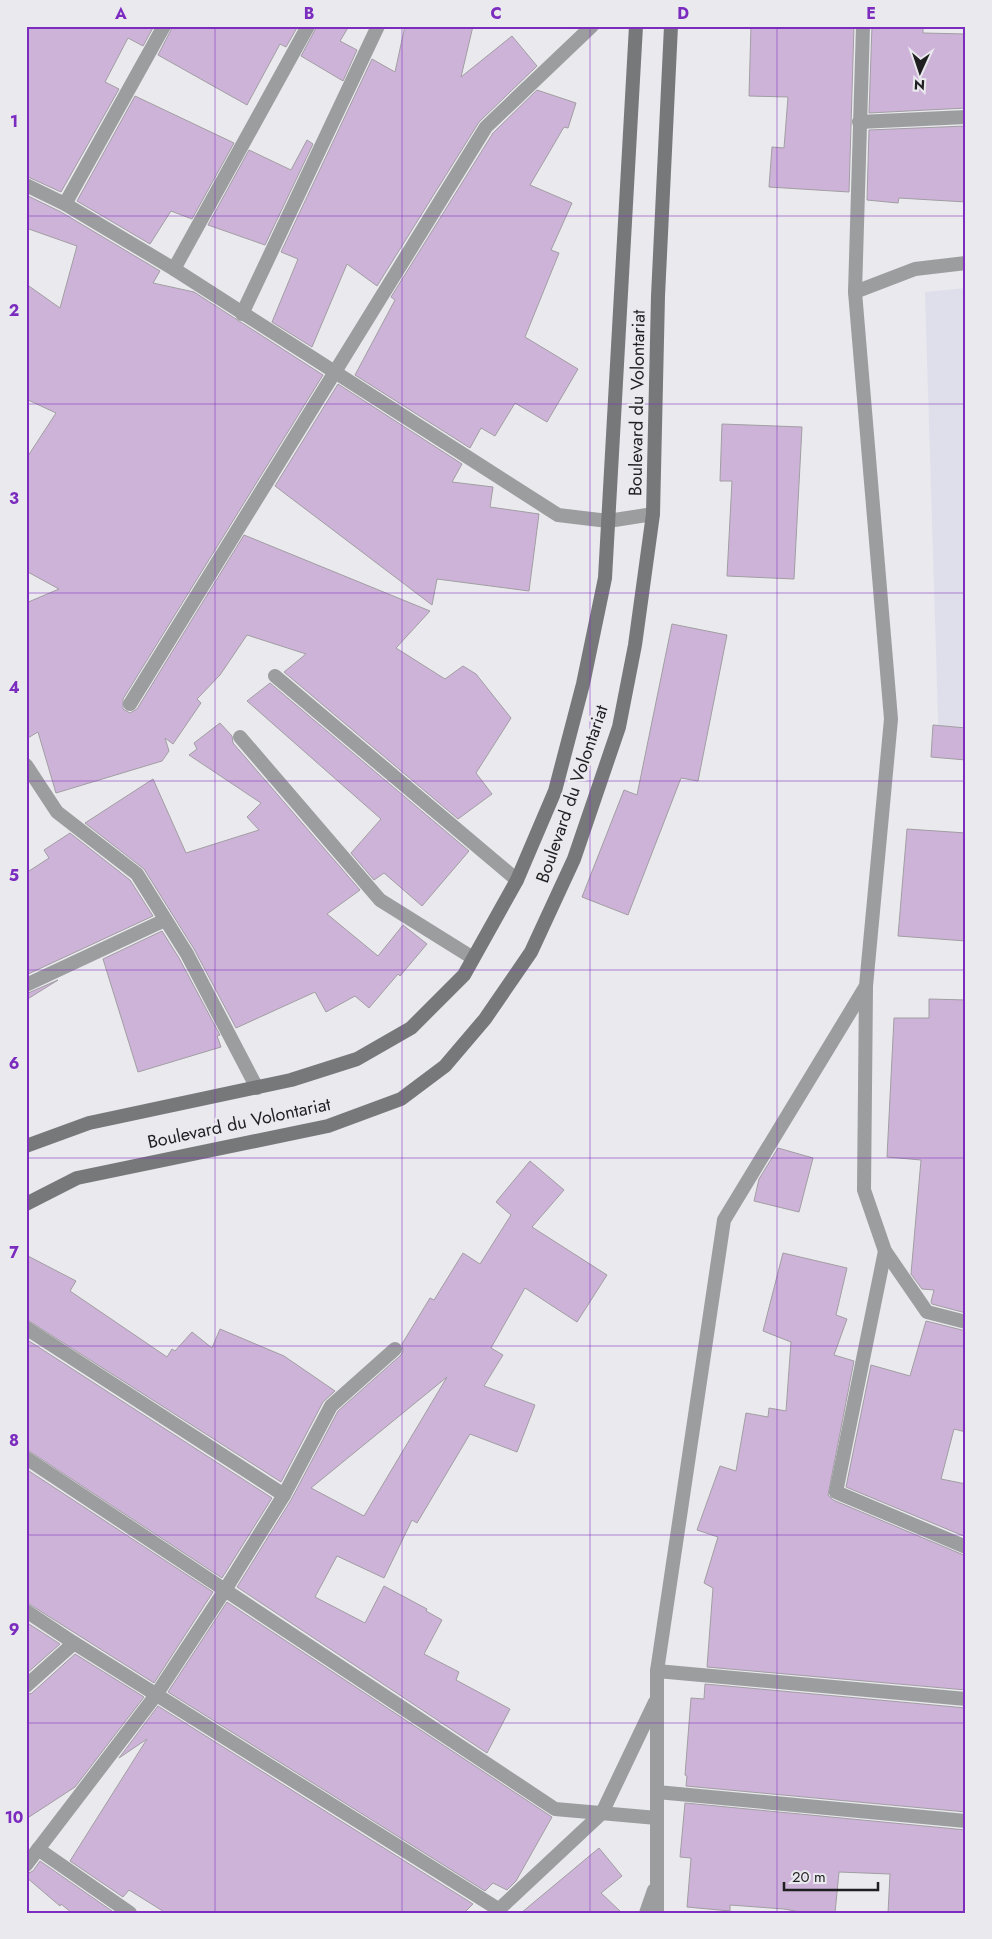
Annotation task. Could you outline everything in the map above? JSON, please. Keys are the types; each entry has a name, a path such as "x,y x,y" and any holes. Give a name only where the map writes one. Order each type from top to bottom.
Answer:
{"main road":[{"name":"Boulevard du Volontariat","path":"26,1146 89,1123 291,1080 357,1059 411,1028 464,975 517,880 555,791 583,684 605,578 636,26"},
{"name":"Boulevard du Volontariat","path":"26,1204 77,1178 328,1126 401,1099 445,1066 485,1019 532,952 574,859 619,727 635,645 653,514 658,296 671,26"}],"street":[{"path":"65,204 164,26"},
{"path":"174,269 308,26"},
{"path":"242,314 378,26"},
{"path":"130,704 486,128 592,26"},
{"path":"863,26 855,292 891,719 866,986 864,1190 885,1251 927,1312 966,1322"},
{"path":"859,122 966,117"},
{"path":"26,185 65,204 174,269 558,515 608,521 653,514"},
{"path":"855,292 916,269 966,263"},
{"path":"275,676 517,880"},
{"path":"240,736 380,900 473,958"},
{"path":"26,765 57,812 137,874 187,954 257,1088"},
{"path":"26,985 165,920"},
{"path":"657,1913 657,1671 724,1220 866,986"},
{"path":"885,1251 836,1492 966,1547"},
{"path":"26,1328 284,1495"},
{"path":"26,1865 156,1695 225,1590 284,1495 331,1406 395,1349"},
{"path":"26,1458 555,1809 657,1818"},
{"path":"26,1611 496,1911 602,1813 657,1699"},
{"path":"26,1686 74,1643"},
{"path":"657,1671 966,1699"},
{"path":"657,1792 966,1821"},
{"path":"38,1849 130,1913"},
{"path":"646,1913 658,1882"}],"shaded area":[{"path":"966,288 966,749 939,751 925,292"}],"building":[{"path":"26,26 154,26 143,46 128,38 105,82 119,89 61,192 26,176"},
{"path":"173,26 298,26 286,47 280,44 247,105 158,55"},
{"path":"317,26 349,26 340,41 357,50 343,81 301,56"},
{"path":"405,26 473,26 461,77 512,36 537,66 479,122 377,286 347,264 312,347 272,322 298,259 281,252 372,59 395,72"},
{"path":"751,26 854,26 849,192 769,187 772,147 784,148 788,97 749,96"},
{"path":"872,26 923,26 923,33 966,34 966,108 869,113"},
{"path":"537,90 576,103 568,128 564,127 530,185 572,203 551,250 559,253 525,337 578,369 547,422 515,403 495,436 481,428 470,448 355,375 395,300 391,297 493,133"},
{"path":"135,96 234,143 192,219 171,211 150,244 77,201"},
{"path":"966,126 966,202 899,198 898,203 867,200 869,130"},
{"path":"307,140 313,144 265,245 208,225 249,150 291,170"},
{"path":"26,195 61,212 160,271 153,283 194,292 323,375 123,699 123,709 130,713 137,709 244,535 430,611 396,648 445,679 463,666 476,674 511,718 476,773 492,794 458,819 284,672 306,654 247,635 220,675 197,699 201,703 173,744 165,738 169,751 162,761 56,793 38,732 26,739 26,603 59,589 26,571 26,459 56,413 26,399 26,284 60,308 77,246 26,228"},
{"path":"338,384 462,464 452,482 493,487 490,507 539,514 529,591 437,579 432,605 275,486"},
{"path":"722,424 802,427 794,579 727,576 732,481 720,481"},
{"path":"672,624 727,635 698,781 681,778 628,915 582,897 624,790 637,795"},
{"path":"270,683 469,851 422,906 384,873 374,880 351,853 381,819 247,701"},
{"path":"220,723 232,736 233,743 360,890 327,914 378,956 403,925 427,944 369,1008 355,996 326,1012 315,992 236,1028 194,949 144,869 85,823 153,779 186,853 259,830 247,817 261,803 189,755 197,749 194,743"},
{"path":"933,725 966,728 966,760 931,757"},
{"path":"907,829 966,833 966,941 898,936"},
{"path":"70,833 130,880 153,916 26,975 26,873 49,858 44,850"},
{"path":"162,931 179,958 220,1035 217,1036 221,1047 138,1072 103,959"},
{"path":"58,980 26,1000 26,994"},
{"path":"929,999 966,1000 966,1313 932,1304 934,1290 922,1289 911,1274 921,1160 887,1157 894,1018 929,1018"},
{"path":"778,1148 813,1158 799,1212 754,1201 759,1179"},
{"path":"530,1161 564,1190 532,1227 607,1275 577,1322 525,1288 491,1348 503,1355 484,1386 535,1405 517,1452 470,1434 417,1523 412,1520 384,1578 337,1556 315,1597 365,1623 384,1586 427,1609 426,1611 442,1620 424,1654 459,1672 456,1680 510,1709 487,1753 237,1587 291,1500 338,1411 401,1355 403,1351 402,1344 430,1298 434,1300 463,1253 480,1264 511,1215 496,1202","holes":["447,1377 364,1516 311,1488"]},
{"path":"783,1253 847,1268 836,1315 847,1319 834,1355 854,1361 828,1495 833,1500 966,1556 966,1690 707,1667 713,1588 704,1583 718,1537 697,1530 720,1466 736,1471 746,1413 768,1417 769,1408 786,1411 791,1342 763,1331"},
{"path":"26,1255 76,1281 70,1291 167,1357 172,1349 175,1351 192,1332 212,1348 220,1329 284,1356 335,1391 323,1402 281,1482 26,1319"},
{"path":"926,1321 966,1331 966,1432 954,1429 941,1479 966,1484 966,1537 846,1487 871,1365 910,1376"},
{"path":"26,1339 272,1498 222,1578 26,1449"},
{"path":"26,1469 213,1592 154,1683 26,1602"},
{"path":"227,1602 552,1817 516,1881 507,1890 493,1883 485,1891 168,1692"},
{"path":"26,1622 60,1644 26,1674"},
{"path":"75,1654 144,1697 75,1787 26,1819 26,1695 32,1693"},
{"path":"705,1684 966,1708 966,1812 686,1786 687,1776 685,1775 691,1698 704,1699"},
{"path":"158,1706 473,1904 464,1913 166,1913 129,1890 123,1897 70,1861 147,1739 119,1758"},
{"path":"685,1803 966,1830 966,1913 888,1913 890,1874 839,1872 835,1913 806,1913 784,1909 730,1905 730,1911 687,1907 691,1858 680,1857"},
{"path":"599,1848 622,1876 601,1893 622,1913 521,1913"},
{"path":"40,1861 112,1911 110,1913 72,1913 61,1904 60,1906 26,1877 26,1874 33,1871"}]}
